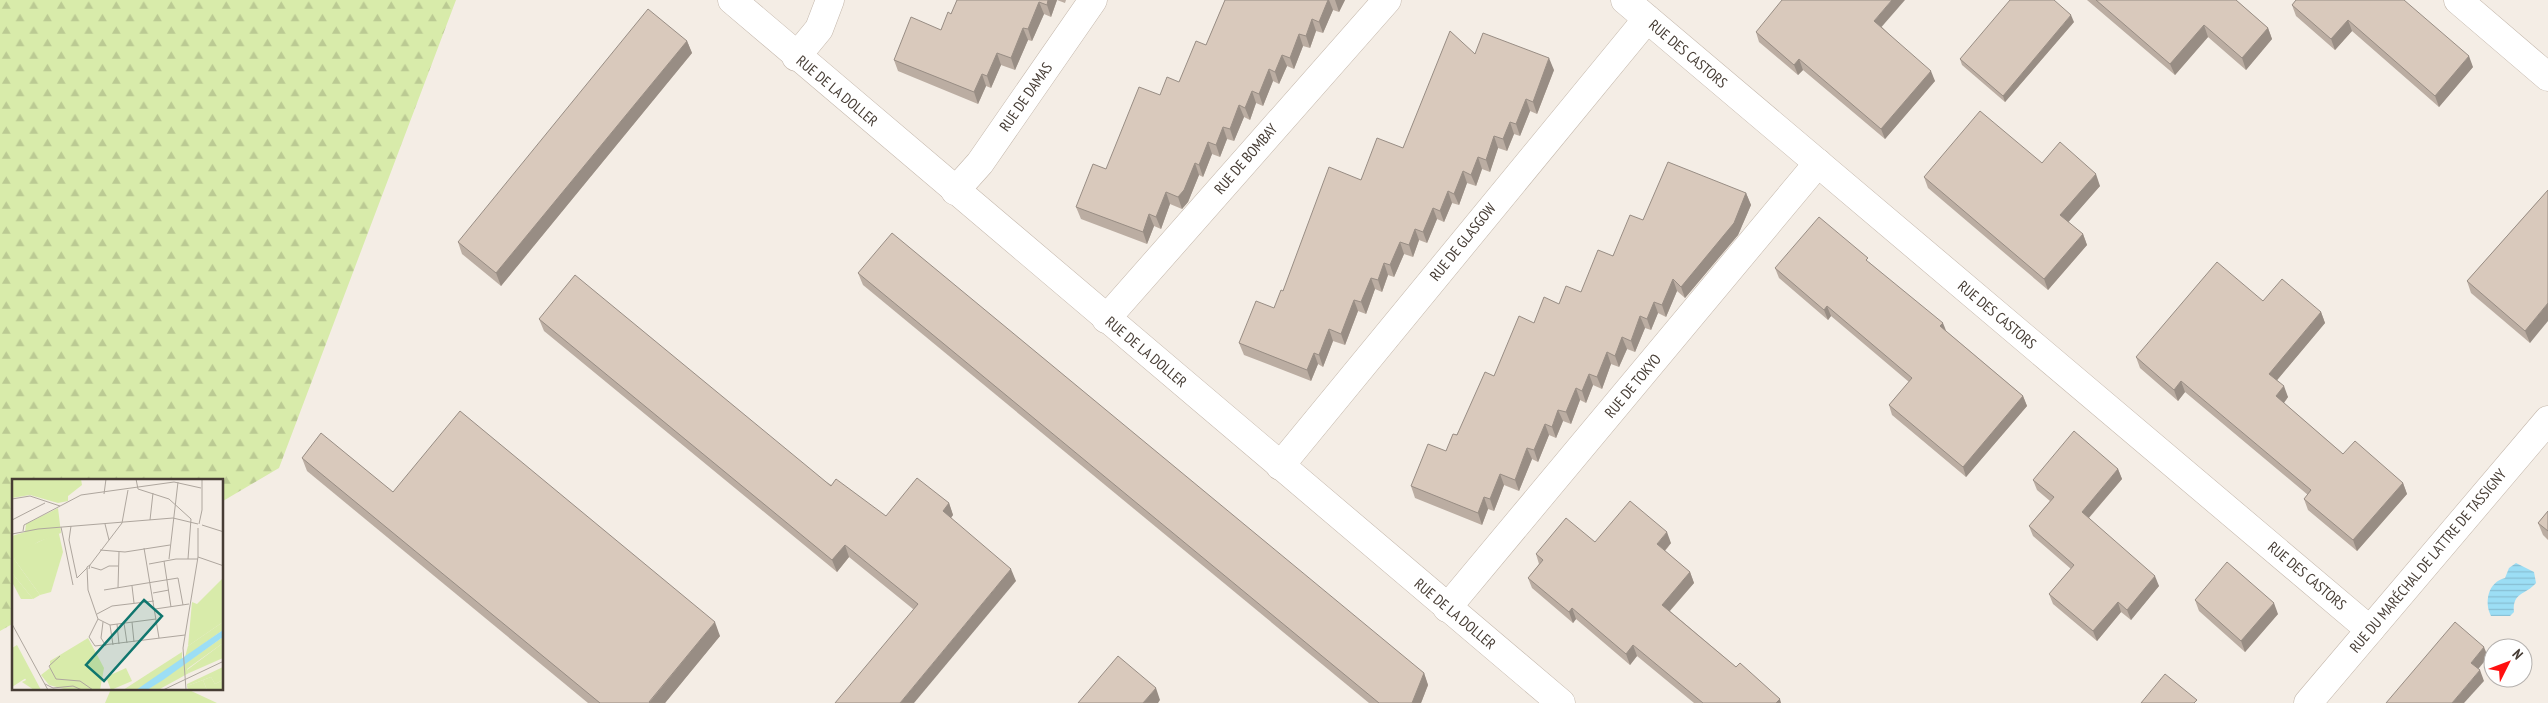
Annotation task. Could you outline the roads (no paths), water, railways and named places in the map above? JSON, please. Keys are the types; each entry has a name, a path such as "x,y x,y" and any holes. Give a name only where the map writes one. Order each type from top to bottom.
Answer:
{"street":[{"name":"RUE DE LA DOLLER","path":"732,0 796,57 1561,703"},
{"path":"796,57 819,29 830,0"},
{"name":"RUE DE DAMAS","path":"955,191 980,163 1093,0"},
{"name":"RUE DE BOMBAY","path":"1106,319 1386,0"},
{"name":"RUE DES CASTORS","path":"1625,0 2370,630"},
{"path":"2458,0 2548,77"},
{"name":"RUE DE GLASGOW","path":"1280,466 1647,18"},
{"name":"RUE DE TOKYO","path":"1447,608 1818,164"},
{"name":"RUE DU MARÉCHAL DE LATTRE DE TASSIGNY","path":"2308,703 2548,420"}],"water":[{"path":"2516,563 2534,572 2536,583 2517,597 2514,612 2510,616 2491,616 2488,599 2491,588 2499,580 2505,578 2509,568"}]}
